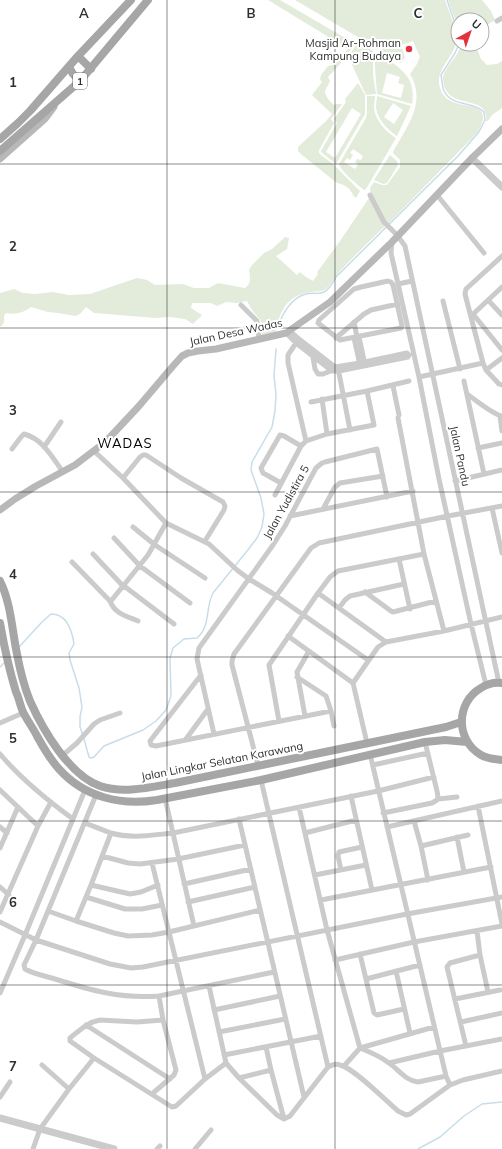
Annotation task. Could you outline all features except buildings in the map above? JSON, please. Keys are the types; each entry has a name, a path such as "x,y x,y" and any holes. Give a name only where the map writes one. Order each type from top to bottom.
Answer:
{"main road":[{"name":"1","path":"0,138 18,123 131,0"},
{"name":"1","path":"0,152 80,81 148,0"},
{"path":"78,56 91,69"},
{"path":"69,67 80,81"},
{"path":"0,159 45,119 59,100"},
{"name":"Jalan Desa Wadas","path":"0,510 36,486 75,465 94,451 111,436 139,406 182,356 188,353 272,337 288,332 330,302 392,242 397,235 502,129"},
{"name":"Jalan Lingkar Selatan Karawang","path":"0,581 7,600 17,654 23,680 30,700 46,731 71,765 84,778 100,786 110,788 139,789 175,783 446,727 461,722"},
{"path":"0,623 11,676 23,713 59,770 85,790 96,795 116,800 143,802 261,780 425,742 445,740 467,742"},
{"path":"500,683 486,685 476,691 468,700 463,710 461,722 467,742 472,748 481,755 491,759 502,760"},
{"path":"208,776 212,790"}],"street":[{"path":"497,21 502,18"},
{"path":"472,158 502,187"},
{"name":"Jalan Pandu","path":"370,195 385,223 405,246 462,514 500,683"},
{"path":"437,195 484,253"},
{"path":"392,242 391,253 419,377 471,624 486,685"},
{"path":"502,256 466,289 465,294 472,316 483,363 486,370 502,386"},
{"path":"390,281 393,285 398,304 402,326 401,328 357,337 342,341 336,338 318,321 354,290 361,287 390,281"},
{"path":"398,284 412,281"},
{"path":"472,316 502,287"},
{"path":"488,300 502,315"},
{"path":"443,301 460,369"},
{"path":"336,338 370,310 398,304"},
{"path":"241,305 258,321 259,339"},
{"path":"472,316 502,350"},
{"path":"354,322 362,364"},
{"path":"288,332 316,356 336,369 344,396 350,430"},
{"path":"298,341 288,354 288,363 306,441"},
{"path":"316,356 315,369 317,373 321,375 336,369 402,356"},
{"path":"486,370 502,358"},
{"path":"419,377 483,363"},
{"path":"312,402 393,386 409,381"},
{"path":"464,381 484,474"},
{"path":"393,386 424,554 444,631"},
{"path":"275,494 301,446 306,441 327,434 374,425 367,391"},
{"path":"467,394 494,413 501,416 502,431"},
{"path":"322,399 327,434"},
{"path":"44,447 60,422"},
{"path":"12,449 24,434 38,441 63,472"},
{"path":"281,483 261,471 265,462 280,435 301,446"},
{"path":"478,448 502,443"},
{"name":"Jalan Yudistira 5","path":"214,734 197,659 199,648 273,545 285,526 316,468 326,462 377,449 383,476"},
{"path":"94,451 123,478 166,523 205,542 218,551 249,579 303,614 368,660"},
{"path":"123,478 140,457 146,455 181,478 223,502 226,506 205,542"},
{"path":"455,481 502,470"},
{"path":"323,509 335,487 340,484 383,476 387,497"},
{"path":"290,516 413,492"},
{"path":"258,765 232,665 232,658 308,551 315,545 418,522 502,506"},
{"path":"492,508 500,537 502,553"},
{"path":"110,601 140,566 155,545 166,523"},
{"path":"133,527 155,545 205,578"},
{"path":"114,538 140,566 190,603"},
{"path":"93,554 123,586 174,624"},
{"path":"279,721 269,665 330,577 338,571 424,554"},
{"path":"399,559 410,609"},
{"path":"72,562 110,601 117,612 138,621"},
{"path":"338,608 347,598 365,592 404,584"},
{"path":"365,592 391,611 396,612 436,601"},
{"path":"318,593 386,642"},
{"path":"353,683 368,660 381,644 502,618"},
{"path":"288,636 353,683 368,742"},
{"path":"305,716 298,671 309,651"},
{"path":"201,675 150,741 151,746 331,711"},
{"path":"298,677 326,696 334,726"},
{"path":"186,739 208,709"},
{"path":"0,723 23,713"},
{"path":"63,755 83,736 90,727 100,720 120,713"},
{"path":"425,742 438,799"},
{"path":"372,765 428,753"},
{"path":"0,754 16,771 73,819"},
{"path":"370,754 434,1027 446,1076 450,1085"},
{"path":"85,823 111,833 123,835 138,836 172,833 378,791 434,777"},
{"path":"261,780 328,1067"},
{"path":"0,790 38,826"},
{"path":"0,992 85,790"},
{"path":"96,795 36,940 24,965 27,970 89,990 107,994 139,997 159,996 274,972"},
{"path":"351,796 372,890"},
{"path":"383,813 436,802 438,799 457,797"},
{"path":"165,798 194,926"},
{"path":"387,827 502,801"},
{"path":"0,912 9,895 38,826 51,802"},
{"path":"335,960 414,942 502,925 499,898 478,806"},
{"path":"0,848 18,807"},
{"path":"299,807 327,930 360,1048"},
{"path":"239,819 304,1098"},
{"path":"305,832 356,820"},
{"path":"414,821 428,880"},
{"path":"0,826 7,833"},
{"path":"76,921 111,833"},
{"path":"421,846 468,835"},
{"path":"457,837 464,872"},
{"path":"102,856 135,864 152,863 245,845"},
{"path":"341,870 338,856 340,852 362,847"},
{"path":"152,863 205,1079"},
{"path":"315,875 366,865"},
{"path":"320,900 491,867"},
{"path":"184,884 251,869"},
{"path":"92,884 130,894 141,892 158,885"},
{"path":"0,887 9,895"},
{"path":"188,902 255,887"},
{"path":"86,897 125,909 142,909 162,905"},
{"path":"0,922 36,940 110,964 131,968 176,961 407,914 499,898"},
{"path":"48,910 76,921 121,935 141,936 169,932 260,910"},
{"path":"476,930 488,992"},
{"path":"360,954 373,1011 375,1014 377,1015 404,1009"},
{"path":"466,1046 447,969 450,963 480,955"},
{"path":"366,979 420,965"},
{"path":"396,971 410,1033"},
{"path":"209,986 226,1063 239,1078 277,1115 284,1119"},
{"path":"455,999 500,990"},
{"path":"152,1094 175,1074 176,1066 163,1020 159,996"},
{"path":"214,1010 280,996"},
{"path":"461,1022 502,1013"},
{"path":"219,1032 285,1019"},
{"path":"163,1020 137,1022 100,1020 86,1025 70,1038 70,1042 173,1107 226,1063"},
{"path":"86,1025 170,1079"},
{"path":"344,1066 360,1048 434,1027"},
{"path":"224,1055 320,1036"},
{"path":"389,1063 502,1039"},
{"path":"266,1047 284,1119"},
{"path":"360,1048 375,1054 389,1063 406,1078 414,1082 446,1076"},
{"path":"33,1149 40,1129 94,1058"},
{"path":"284,1119 290,1116 328,1067 335,1064 344,1066 358,1076 398,1112 405,1115 410,1114 450,1085 463,1080 502,1071"},
{"path":"42,1065 69,1090"},
{"path":"239,1078 271,1070"},
{"path":"0,1097 10,1082"},
{"path":"0,1118 114,1149"},
{"path":"195,1149 212,1130"}],"green space":[{"path":"268,0 280,0 352,42 354,45 328,77 330,81 325,93 329,101 334,105 342,104 331,119 334,123 319,150 319,153 333,164 360,191 356,198 348,187 337,183 298,151 298,147 332,114 312,95 322,82 320,79 321,75 328,66 333,65 348,49"},
{"path":"295,0 445,0 450,14 450,52 452,52 442,68 439,81 440,88 445,97 452,102 477,109 482,113 483,120 478,132 388,224 374,201 370,188 374,182 387,185 400,167 400,160 393,152 409,124 416,105 415,85 410,74 417,64 420,56 413,41 401,45 405,57 400,63"},
{"path":"448,0 482,0 491,11 495,20 490,23 490,12 452,12"},
{"path":"358,43 373,51 373,75 376,94 366,95 348,56"},
{"path":"375,52 404,72 411,85 413,94 412,104 377,94","holes":["387,73 400,77 398,83 404,85 401,98 382,93"]},
{"path":"478,52 481,59 487,65 497,64 502,61 502,108 492,115 488,121 486,121 485,112 481,107 451,96 446,89 443,79 444,75 457,53"},
{"path":"358,83 365,95 365,114 336,164 321,151 337,123 334,119 346,102 345,99","holes":["352,108 361,114 335,158 326,152"]},
{"path":"367,96 375,96 374,106 378,120 388,132 396,138 364,190 346,175 339,164 366,118","holes":["353,149 363,156 361,160 357,159 355,162 358,164 355,169 344,162 347,158 350,160 353,155 350,153"]},
{"path":"377,96 411,106 397,136 386,127 378,115 376,106","holes":["393,103 403,110 394,124 384,117"]},
{"path":"390,155 397,161 398,165 387,183 383,184 374,180"},
{"path":"369,198 385,226 341,270 326,289 303,294 290,300 279,318 276,333 262,335 261,321 247,301 237,303 226,302 217,306 211,303 192,303 191,308 202,315 193,324 185,319 170,317 155,318 94,313 86,307 80,314 75,316 48,312 31,307 19,313 6,313 4,316 4,321 0,327 0,293 14,289 23,293 35,294 53,292 69,295 90,294 137,278 147,280 155,285 183,284 194,288 209,288 218,283 245,288 250,282 249,270 252,265 264,253 272,249 285,237 289,238 287,249 276,256 297,275 300,272 313,281 318,274 317,272"}],"waterway":[{"path":"447,0 451,12"},
{"path":"280,321 287,308 297,298 308,293 322,293 328,289 336,277 458,156 479,132 485,120 484,112 474,106 457,102 448,96 444,91 441,75 455,52"},
{"path":"84,739 89,757 94,757 104,746 143,730 156,721 166,710 171,696 170,658 173,648 184,639 197,638 201,633 206,622 213,593 257,538 262,527 264,514 261,498 251,470 252,462 272,427 276,395 274,375 276,349"},
{"path":"19,647 51,614 61,617 68,624 72,633 74,644 69,653 79,688 82,707 80,727 83,735"},
{"path":"0,667 4,663"},
{"path":"418,1149 440,1137 464,1116 482,1104 502,1102"}],"place":[{"name":"Masjid Ar-Rohman Kampung Budaya","path":"409,49"}],"district":[{"name":"WADAS","path":"125,443"}]}
